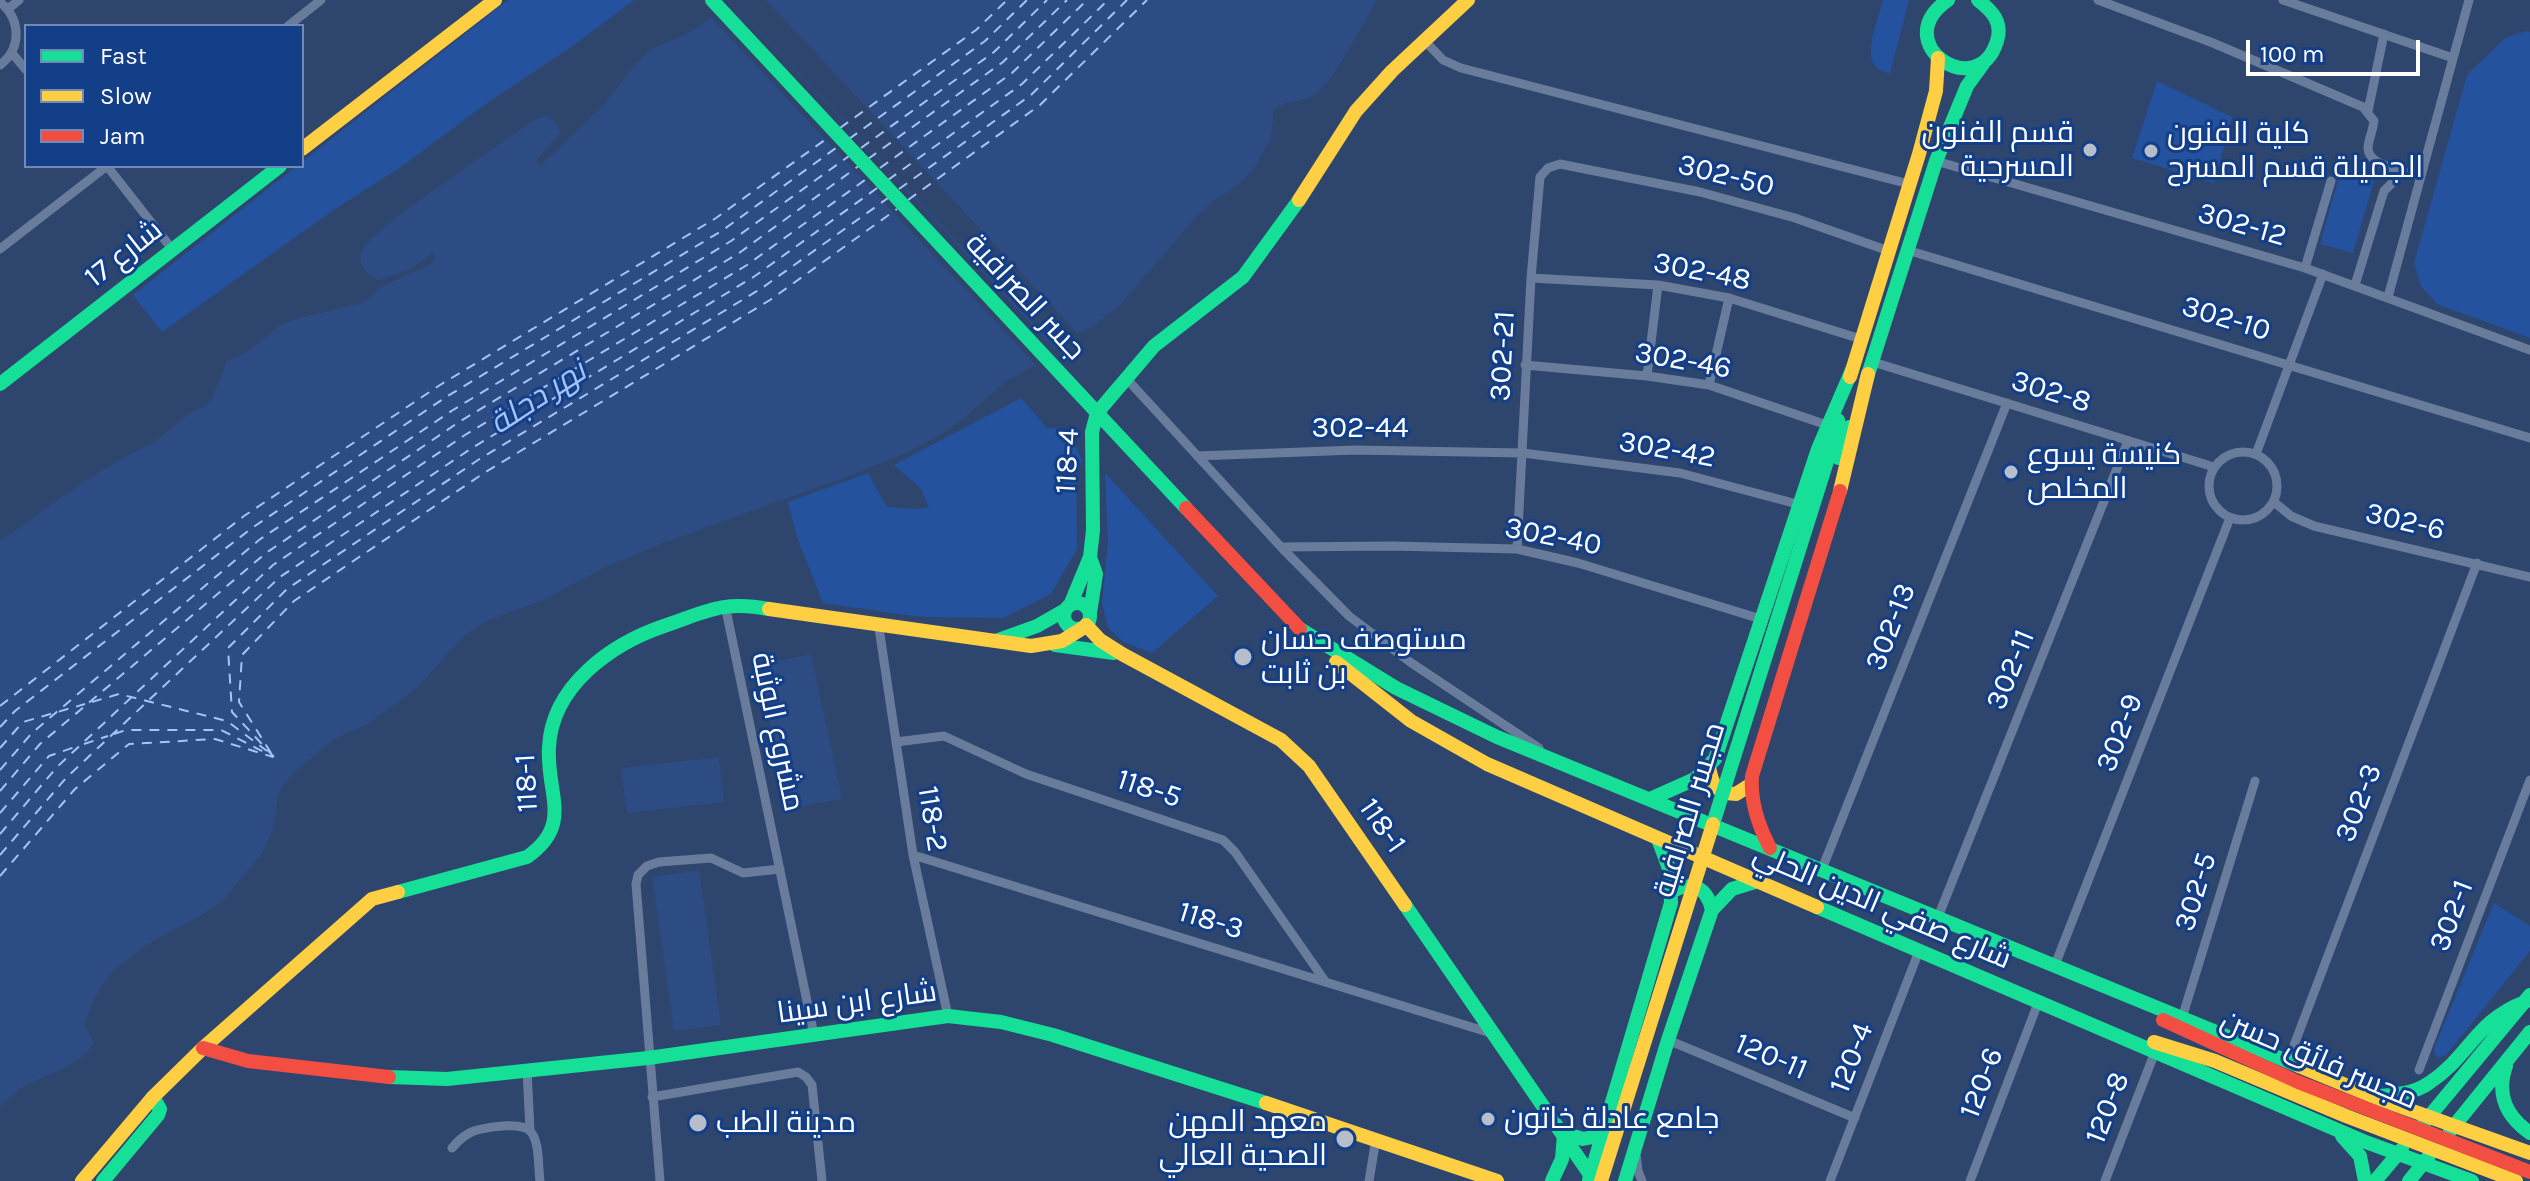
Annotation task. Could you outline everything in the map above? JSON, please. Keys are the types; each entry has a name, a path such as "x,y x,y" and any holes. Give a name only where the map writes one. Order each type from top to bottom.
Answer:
{"main road":[{"path":"304,147 495,0"},
{"name":"جسر الصرافية","path":"712,0 1300,629"},
{"name":"118-4","path":"1068,606 1090,557 1093,530 1092,428 1097,413 1154,346 1243,277 1310,184 1356,111 1392,71 1468,0"},
{"path":"1948,0 1932,15 1928,25 1931,49 1938,58 1959,69 1983,64"},
{"path":"1978,0 1998,20"},
{"path":"1770,848 1756,818 1750,785 1753,768 1811,591 1849,461 1870,368 1936,161 1967,86 1998,45 1994,0"},
{"path":"1833,456 1852,370 1936,91 1938,58"},
{"name":"شارع 17","path":"0,384 277,168"},
{"path":"1833,456 1870,368"},
{"path":"1650,799 1695,779 1709,767 1719,750 1827,425 1852,370"},
{"name":"مجسر الصرافية","path":"1594,1179 1833,456"},
{"name":"مجسر الصرافية","path":"1612,1181 1833,456"},
{"name":"118-4","path":"1086,622 1096,574 1090,557"},
{"path":"998,640 1037,626 1068,606 1081,602 1086,622 1069,626 1064,619 1068,606"},
{"name":"118-1","path":"82,1181 153,1097 203,1048 372,899 527,857 542,850 555,833 556,822 549,746 554,723 568,696 587,672 610,652 632,639 725,605 879,628 998,640 1019,646 1051,644 1073,636 1086,622 1100,640 1122,654 1281,740 1309,766 1594,1179"},
{"name":"شارع صفي الدين الحلي","path":"1300,629 1376,678 1497,737 2367,1094 2530,1153"},
{"name":"شارع صفي الدين الحلي","path":"1300,629 1353,677 1411,721 1487,764 2079,1021"},
{"path":"1051,644 1122,654"},
{"path":"1709,767 1712,784 1725,794 1736,794 1750,785"},
{"path":"1594,1179 1603,1135 1646,992 1671,892 1667,859 1658,839"},
{"path":"1625,1181 1712,910 1732,889 1758,881"},
{"path":"1671,892 1687,885 1698,887 1707,894 1712,910"},
{"name":"مجسر فائق حسن","path":"2095,982 2221,1048 2351,1103 2530,1172"},
{"path":"2367,1094 2405,1094 2427,1086 2444,1072 2494,1016 2528,998"},
{"path":"2375,1181 2528,998"},
{"name":"شارع ابن سينا","path":"203,1048 248,1061 402,1078 447,1079 648,1058 948,1016 988,1019 1029,1027 1497,1181"},
{"name":"مجسر فائق حسن","path":"2079,1021 2154,1047 2215,1061 2346,1116 2516,1181"},
{"path":"2409,1181 2530,1032"},
{"path":"2154,1047 2363,1141 2468,1179"},
{"path":"2511,1056 2501,1082 2503,1102 2512,1119 2530,1133"},
{"path":"103,1181 158,1115 159,1104 153,1097"},
{"path":"2363,1141 2381,1137 2388,1127 2390,1116 2382,1100"},
{"path":"2321,1123 2359,1153 2364,1163 2365,1181"},
{"path":"1552,1181 1561,1166 1565,1150 1563,1133 1583,1139 1603,1135"},
{"path":"2468,1179 2457,1162 2459,1150 2472,1138 2485,1138"}],"street":[{"path":"0,65 12,53 17,38 15,22 4,5 19,0"},
{"path":"291,24 321,0"},
{"path":"2098,0 2213,43 2368,111 2374,121 2368,148 2370,156 2403,172 2420,176"},
{"path":"2283,0 2453,58"},
{"path":"2388,297 2469,0"},
{"path":"2368,111 2384,34"},
{"path":"1425,41 1443,60 1461,68 1909,184"},
{"path":"12,53 24,68"},
{"name":"302-12","path":"1936,161 2305,268 2530,350"},
{"name":"302-50","path":"1548,168 1560,164 1700,192 1795,218 1889,251"},
{"path":"0,249 104,168"},
{"path":"109,168 172,249"},
{"name":"302-21","path":"1517,549 1531,278 1540,177 1548,168"},
{"path":"2355,285 2384,191 2403,172"},
{"path":"2305,268 2331,181"},
{"name":"302-10","path":"1907,250 2290,363 2530,438"},
{"path":"2256,454 2323,274"},
{"name":"302-48","path":"1531,278 1658,285 1729,298 1861,339"},
{"path":"1647,376 1658,285"},
{"path":"1709,385 1729,298"},
{"name":"302-46","path":"1525,365 1709,385 1827,425"},
{"name":"302-8","path":"1870,368 2007,403 2214,467"},
{"path":"1125,377 1281,547 1361,625 1410,662 1558,761"},
{"name":"302-13","path":"1822,869 2007,403"},
{"name":"302-11","path":"1938,917 2128,441"},
{"name":"302-44","path":"1197,456 1355,450 1523,453"},
{"name":"302-42","path":"1523,453 1680,473 1801,505"},
{"path":"2233,453 2256,454 2266,460 2278,480 2274,502 2260,517 2250,520 2230,518 2212,502 2209,490 2214,467 2233,453"},
{"name":"302-6","path":"2274,502 2291,516 2314,526 2530,577"},
{"name":"302-9","path":"2055,965 2230,518"},
{"name":"302-40","path":"1281,547 1517,549 1578,563 1761,619"},
{"name":"302-3","path":"2288,1061 2477,563"},
{"name":"مشروع الوثبة","path":"725,605 814,1035"},
{"name":"118-2","path":"879,628 913,855 948,1016"},
{"name":"118-5","path":"896,742 944,736 1026,774 1223,840 1235,852 1325,982"},
{"name":"302-1","path":"2419,1070 2530,780"},
{"name":"302-5","path":"2182,1018 2255,781"},
{"name":"118-3","path":"913,855 1494,1034"},
{"path":"660,1181 648,1058 636,884 638,875 647,866 659,862 711,858 743,873 780,869"},
{"name":"120-4","path":"1830,1181 1919,951"},
{"name":"120-6","path":"1970,1181 2038,1003"},
{"name":"120-11","path":"1668,1040 1855,1118"},
{"name":"120-8","path":"2105,1181 2154,1047"},
{"path":"527,1070 530,1130 540,1181"},
{"path":"652,1097 798,1072 812,1085 822,1181"},
{"path":"452,1148 462,1137 478,1130 522,1126 530,1130"},
{"path":"1369,1181 1376,1139"},
{"path":"1635,1148 1642,1181"}],"shaded area":[{"path":"508,0 634,0 401,167 335,209 162,332 133,295 294,168 304,168 304,160"},
{"path":"1883,0 1909,0 1890,73 1879,70 1871,54"},
{"path":"2530,32 2530,338 2437,304 2421,286 2414,263 2467,75 2505,38"},
{"path":"2157,81 2232,117 2214,183 2132,158"},
{"path":"2342,167 2375,177 2353,253 2320,244"},
{"path":"1021,398 1047,428 1067,429 1083,462 1076,463 1077,549 1051,594 1003,618 920,617 823,603 797,537 788,502 868,473 887,507 929,508 921,489 894,465"},
{"path":"1105,473 1218,596 1152,653 1124,642 1108,628 1102,603 1108,542"},
{"path":"2494,903 2530,926 2530,951 2446,1055 2438,1058 2434,1053 2435,1046"}],"water":[{"name":"نهر دجلة","path":"752,0 1377,0 1343,59 1319,91 1274,110 1271,137 1256,166 1241,183 1197,216 1120,305 1037,364 1006,381 964,418 908,452 663,543 605,567 543,600 484,622 462,638 417,688 368,724 334,739 292,774 279,792 273,828 262,854 223,900 148,944 114,970 91,1005 85,1025 94,1042 89,1050 73,1063 21,1088 0,1107 0,541 79,485 155,442 188,414 205,406 211,400 227,362 247,352 281,325 362,303 383,286 431,264 436,256 432,253 410,270 379,280 364,269 361,256 371,240 388,224 439,186 530,122 547,115 557,123 560,133 536,162 541,165 603,106 639,60 653,48 686,34 724,10"},
{"path":"811,654 842,799 788,809 758,665"},
{"path":"719,757 724,802 627,813 621,768"},
{"path":"699,870 721,1025 674,1031 652,877"}],"pier":[{"path":"766,0 1081,337 1059,351 733,2"},
{"path":"732,2 1057,352 1038,367 708,14"}],"ferry route":[{"path":"840,128 976,30 1007,0"},
{"path":"849,139 985,41 1027,0"},
{"path":"861,148 994,52 1047,0"},
{"path":"868,159 1003,62 1067,0"},
{"path":"880,168 1012,73 1087,0"},
{"path":"888,180 1022,84 1108,0"},
{"path":"899,189 1031,95 1127,0"},
{"path":"908,200 1040,105 1147,0"},
{"path":"0,706 244,516 440,385 716,218 829,137"},
{"path":"0,727 15,711 252,528 446,397 723,230 840,145"},
{"path":"0,770 32,733 259,540 453,410 731,241 849,156"},
{"path":"0,791 40,744 266,553 459,422 739,253 860,165"},
{"path":"0,834 57,767 273,565 465,435 747,265 869,177"},
{"path":"0,855 66,778 280,577 472,448 755,276 880,186"},
{"path":"274,757 232,712 228,648 287,589 478,460 762,288 888,198"},
{"path":"271,753 239,702 242,655 294,601 484,473 770,300 897,209"},
{"path":"92,702 119,694 227,721 267,751"},
{"path":"0,748 23,722 85,704"},
{"path":"114,734 126,730 221,730 266,753"},
{"path":"84,744 108,736"},
{"path":"0,876 75,789 129,744 215,739 273,757"},
{"path":"0,813 49,756 78,746"}],"traffic: fast":[{"path":"712,0 1186,508"},
{"path":"1948,0 1932,17 1927,33 1931,48 1942,60 1957,67 1973,67 1987,59 1997,41 1999,28 1995,18 1978,0"},
{"path":"1866,381 1936,161 1967,86 1983,64"},
{"path":"0,384 277,168"},
{"path":"1071,603 1090,557 1093,530 1092,432 1097,413 1154,346 1243,277 1299,200"},
{"path":"1650,799 1695,779 1715,759 1818,449 1852,370"},
{"path":"1829,455 1838,420"},
{"path":"1838,458 1849,427"},
{"path":"1713,824 1829,455"},
{"path":"1090,557 1096,574 1090,613"},
{"path":"1077,603 1086,607 1090,616 1086,625 1077,629 1068,625 1064,616 1068,607 1077,603"},
{"path":"398,892 527,857 541,845 554,820 549,764 553,725 573,687 605,656 644,634 703,612 739,606 769,609"},
{"path":"998,640 1037,626 1065,610"},
{"path":"1300,629 1396,688 1497,737 2299,1066"},
{"path":"1055,645 1114,653"},
{"path":"1589,1180 1671,903 1670,871 1658,839"},
{"path":"1625,1181 1712,910 1732,889 1758,881"},
{"path":"1671,892 1678,888 1697,888 1706,896 1712,910"},
{"path":"1405,905 1591,1176"},
{"path":"1817,907 2363,1141 2472,1181"},
{"path":"2423,1124 2530,995"},
{"path":"2381,1096 2412,1091 2429,1083 2443,1073 2495,1019 2525,1002"},
{"path":"389,1077 447,1079 648,1058 948,1016 1001,1022 1053,1035 1266,1103"},
{"path":"2450,1131 2530,1032"},
{"path":"2506,1066 2502,1086 2505,1104 2530,1133"},
{"path":"103,1181 158,1115 160,1109 153,1097"},
{"path":"1563,1133 1583,1139 1603,1135"},
{"path":"1552,1181 1562,1159 1564,1134"},
{"path":"2342,1136 2360,1156 2365,1181"},
{"path":"2375,1181 2402,1149"},
{"path":"2409,1181 2429,1156"}],"traffic: slow":[{"path":"304,147 495,0"},
{"path":"1299,200 1356,111 1392,71 1468,0"},
{"path":"1850,377 1919,154 1936,91 1938,58"},
{"path":"1840,491 1868,374"},
{"path":"769,609 1031,646 1062,641 1083,628"},
{"path":"1086,625 1100,640 1122,654 1281,740 1309,766 1405,905"},
{"path":"1336,662 1411,721 1487,764 1817,907"},
{"path":"1709,767 1719,790 1736,794 1750,785"},
{"path":"1601,1181 1713,824"},
{"path":"82,1181 153,1097 203,1048 372,899 398,892"},
{"path":"2154,1042 2215,1061 2346,1116 2516,1181"},
{"path":"2299,1066 2382,1100 2530,1153"},
{"path":"1266,1103 1497,1181"}],"traffic: jam":[{"path":"1770,848 1756,813 1752,776 1840,491"},
{"path":"1186,508 1300,629"},
{"path":"2163,1020 2298,1082 2530,1172"},
{"path":"203,1048 248,1061 389,1077"}],"place":[{"name":"قسم الفنون المسرحية","path":"2090,150"},
{"name":"كلية الفنون الجميلة قسم المسرح","path":"2151,151"},
{"name":"كنيسة يسوع المخلص","path":"2011,472"},
{"name":"مستوصف حسان بن ثابت","path":"1243,657"},
{"name":"جامع عادلة خاتون","path":"1488,1119"},
{"name":"مدينة الطب","path":"698,1123"},
{"name":"معهد المهن الصحية العالي","path":"1345,1139"}]}
